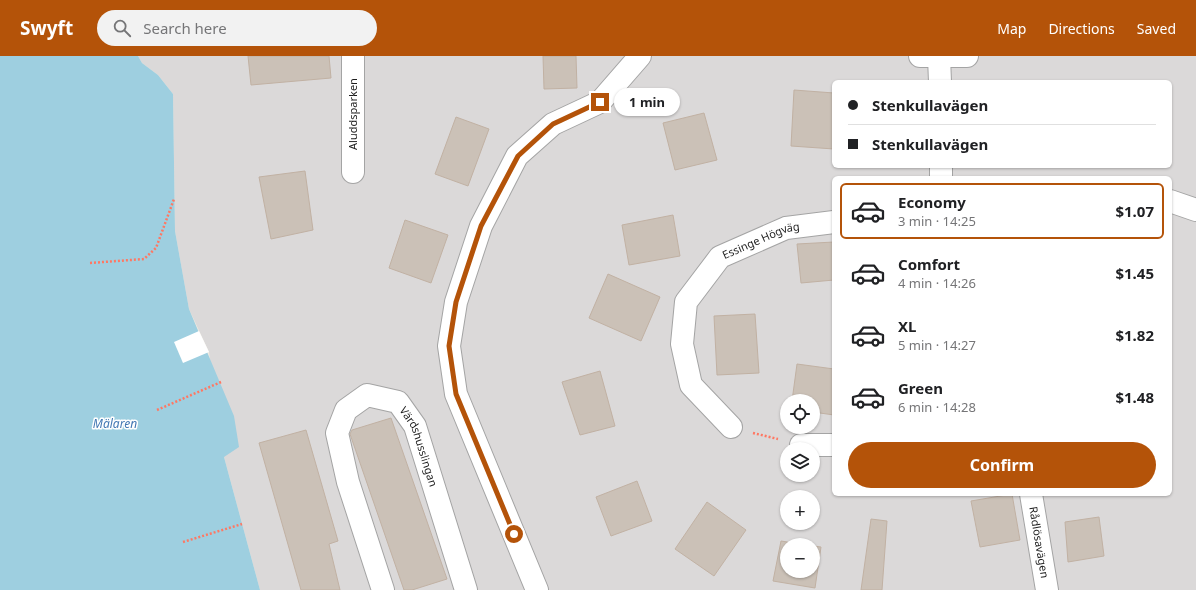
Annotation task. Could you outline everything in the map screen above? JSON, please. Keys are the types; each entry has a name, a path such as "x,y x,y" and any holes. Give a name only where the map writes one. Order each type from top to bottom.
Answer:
{"street":[{"name":"Aluddsparken","path":"353,56 353,172"},
{"path":"537,590 456,394 449,346 456,302 481,226 518,156 553,124 600,102 640,56"},
{"path":"939,80 930,57 967,56"},
{"path":"1172,202 1196,210"},
{"name":"Essinge Högväg","path":"732,427 691,385 682,344 686,302 720,257 786,228 832,222"},
{"name":"Värdshusslingan","path":"383,590 348,482 337,432 346,410 368,395 398,402 415,426 466,590"},
{"path":"820,445 832,445"},
{"name":"Rådlösavägen","path":"1031,496 1047,590"}],"path":[{"path":"90,263 144,259 156,248 174,199"},
{"path":"157,410 221,382"},
{"path":"732,427 790,442"},
{"path":"183,542 242,524"}],"shaded area":[{"path":"138,56 1196,56 1196,590 260,590 224,457 209,352 189,309 175,231 173,94 158,75 142,63"}],"water":[{"name":"Mälaren","path":"0,56 138,56 142,63 158,75 173,94 175,231 189,309 234,416 239,447 224,457 260,590 0,590"}],"pier":[{"path":"199,331 209,352 183,363 174,342"}],"building":[{"path":"248,56 329,56 331,78 251,85"},
{"path":"543,56 576,56 577,88 544,89"},
{"path":"794,90 832,93 832,149 791,146"},
{"path":"704,113 717,160 675,170 663,123"},
{"path":"456,117 489,129 468,186 435,174"},
{"path":"305,171 313,230 271,239 259,177"},
{"path":"673,215 680,256 629,265 622,225"},
{"path":"405,220 448,235 431,283 389,268"},
{"path":"832,242 832,280 801,283 797,244"},
{"path":"608,274 660,297 641,341 589,318"},
{"path":"755,314 759,373 717,375 714,316"},
{"path":"797,364 832,369 832,415 820,413 820,394 793,394"},
{"path":"600,371 615,426 580,435 562,382"},
{"path":"391,418 447,579 412,590 404,590 350,434 352,430"},
{"path":"306,430 338,541 329,544 340,590 301,590 259,443"},
{"path":"637,481 652,521 611,536 596,497"},
{"path":"1000,496 1012,496 1020,540 980,547 971,501"},
{"path":"707,502 746,530 714,576 675,549"},
{"path":"1099,517 1104,556 1068,562 1065,522"},
{"path":"871,519 887,521 882,590 861,590"},
{"path":"780,546 780,578 816,578 815,588 773,581"}],"route":[{"path":"514,534 456,394 449,346 456,302 481,226 518,156 553,124 600,102"}]}
